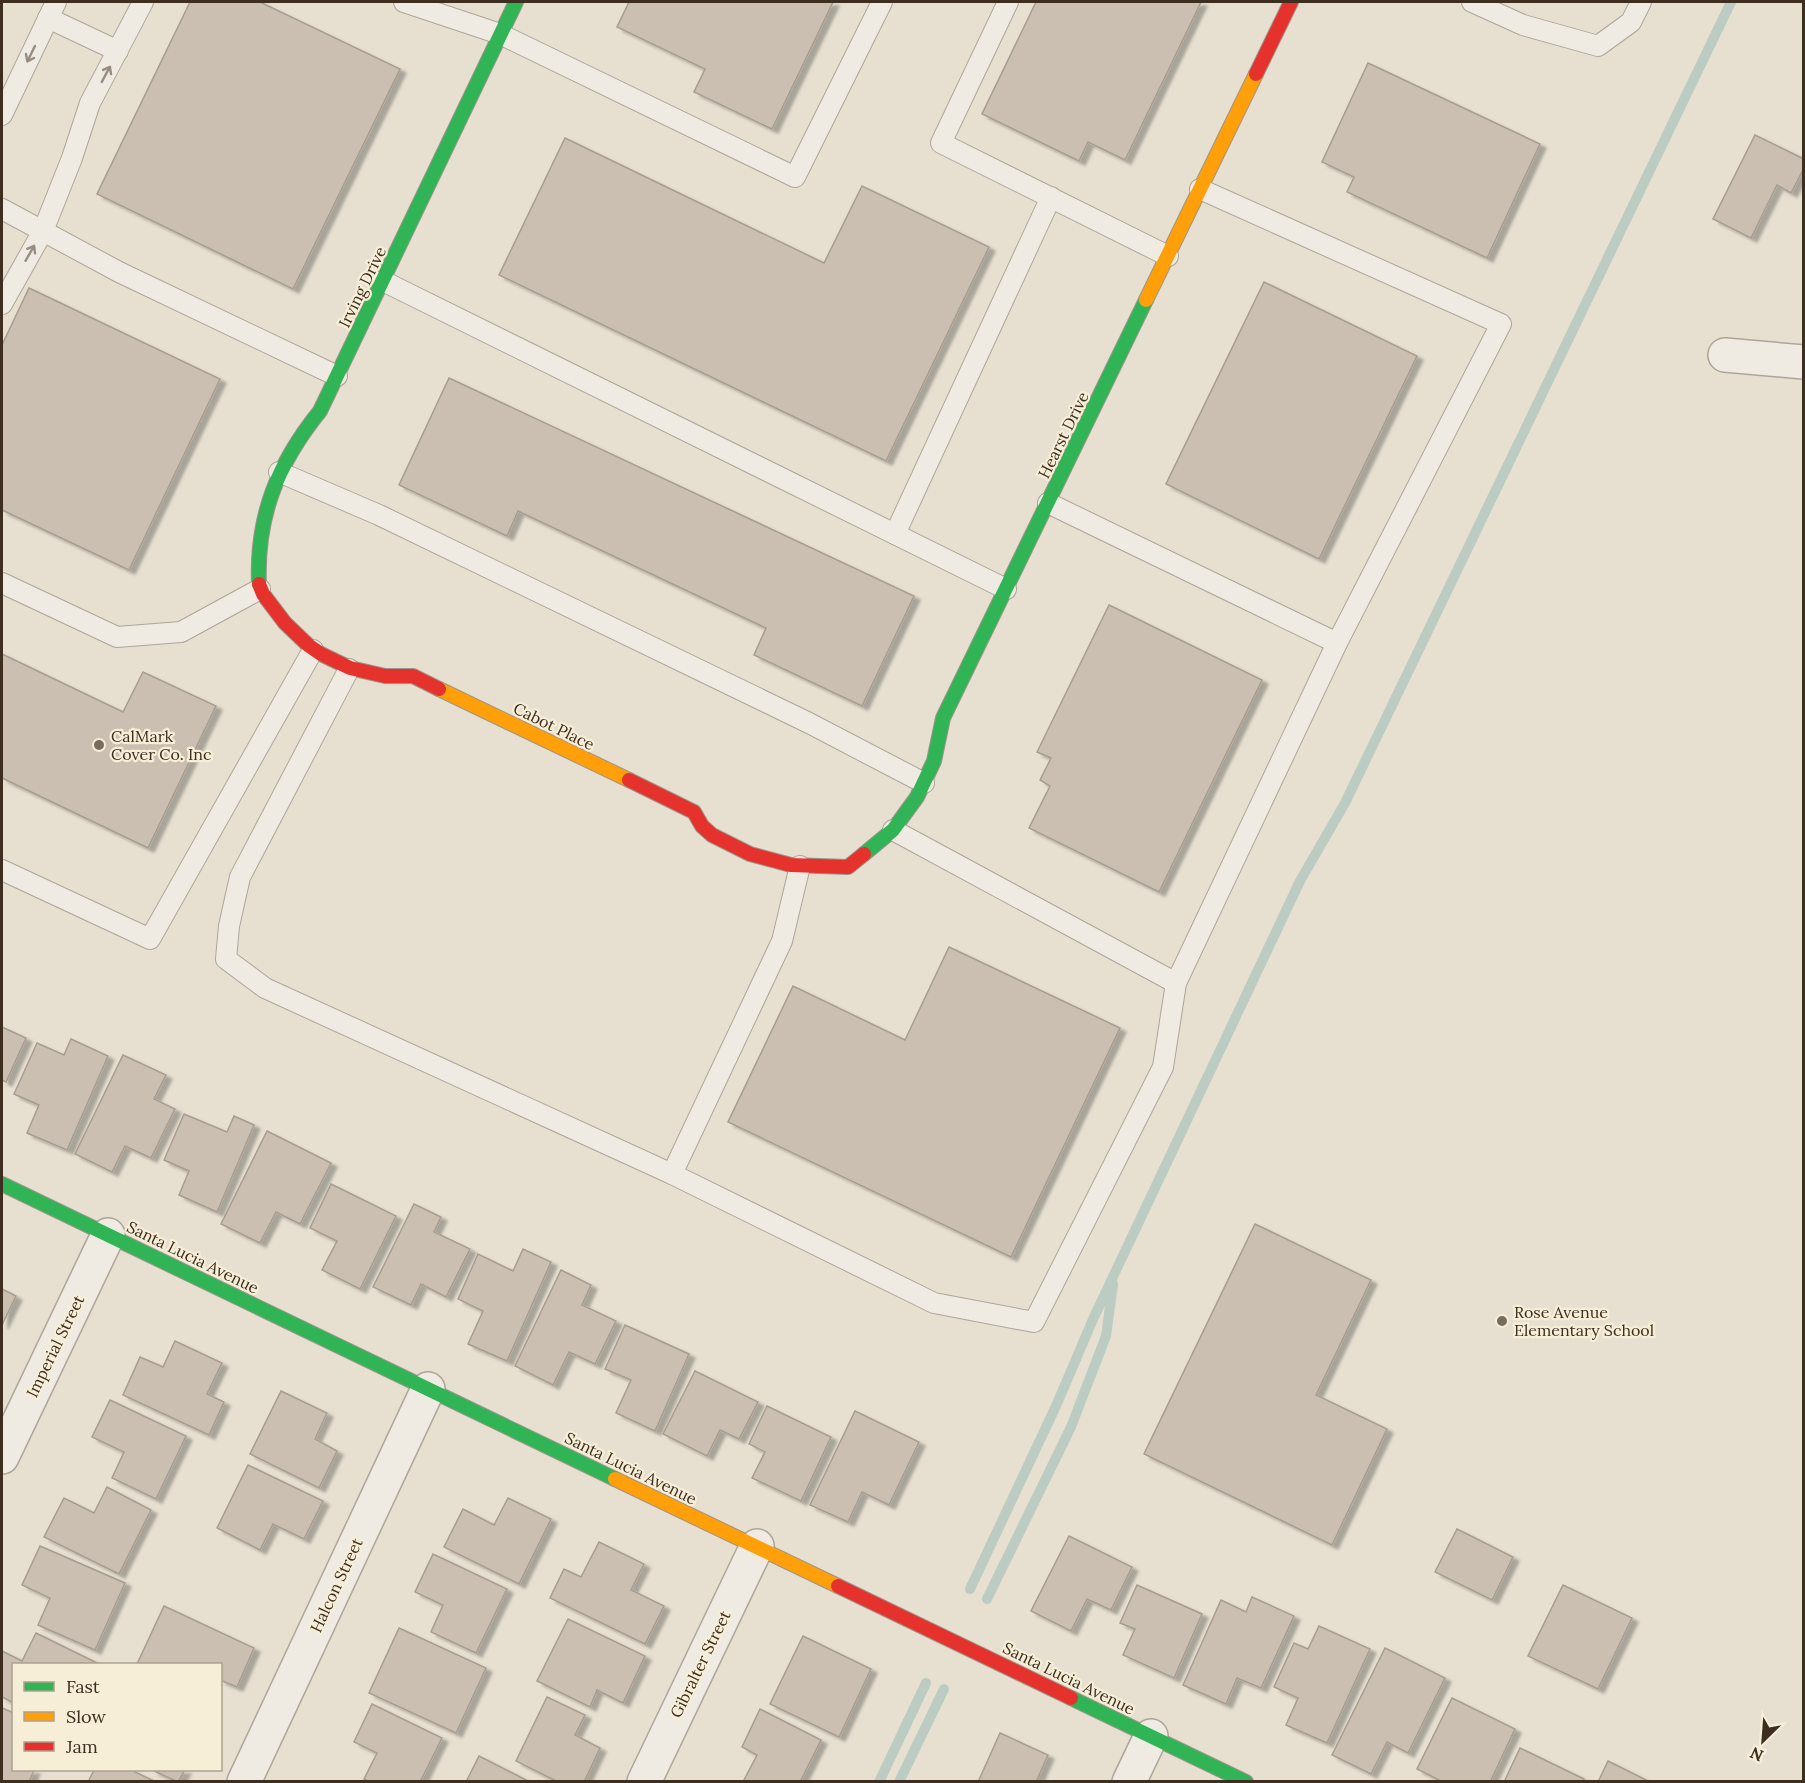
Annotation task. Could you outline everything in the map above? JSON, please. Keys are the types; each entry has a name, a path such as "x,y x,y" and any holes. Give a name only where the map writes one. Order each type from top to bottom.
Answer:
{"street":[{"name":"Irving Drive","path":"260,589 260,538 268,499 279,472 306,427 320,411 516,2"},
{"name":"Hearst Drive","path":"848,867 893,830 917,797 934,761 944,718 1291,2"},
{"path":"1725,355 1803,362"},
{"name":"Cabot Place","path":"260,589 289,628 313,650 349,669 381,675 413,676 694,812 703,828 723,842 760,858 800,866 848,867"},
{"name":"Santa Lucia Avenue","path":"2,1184 1246,1782"},
{"name":"Imperial Street","path":"2,1457 108,1235"},
{"name":"Halcon Street","path":"244,1782 428,1389"},
{"name":"Gibralter Street","path":"644,1782 757,1546"},
{"path":"1129,1782 1151,1736"}],"lane":[{"path":"2,304 43,231 72,158 90,103 143,2"},
{"path":"404,2 501,34 795,177 882,2"},
{"path":"1008,2 941,142 1168,256"},
{"path":"1472,2 1523,25 1598,46 1631,22 1641,2"},
{"path":"2,115 52,10 118,51"},
{"path":"349,669 240,878 229,926 226,959 265,988 672,1174 934,1303 1034,1322 1162,1067 1176,982 1337,643 1501,324 1200,189"},
{"path":"895,534 1051,197"},
{"path":"2,209 119,272 337,376"},
{"path":"383,281 1006,589"},
{"path":"279,472 379,515 799,717 924,783"},
{"path":"1048,503 1337,643"},
{"path":"2,583 117,638 181,632 260,589"},
{"path":"2,870 150,939 313,650"},
{"path":"893,830 1176,982"},
{"path":"672,1174 782,940 800,866"}],"building":[{"path":"190,2 260,2 400,69 293,289 97,194"},
{"path":"629,2 833,2 772,129 694,92 705,69 617,27"},
{"path":"1036,2 1201,2 1125,160 1088,142 1079,161 982,114"},
{"path":"1368,63 1540,144 1487,258 1347,192 1354,177 1322,162"},
{"path":"1755,135 1804,159 1804,168 1791,193 1777,185 1751,238 1713,219"},
{"path":"565,138 824,263 862,186 989,247 886,461 499,275"},
{"path":"1264,282 1417,356 1319,559 1166,484"},
{"path":"29,288 220,379 129,570 2,510 2,345"},
{"path":"449,378 914,596 862,706 754,655 766,628 518,511 507,536 399,485"},
{"path":"1109,605 1262,680 1159,892 1029,828 1050,786 1040,780 1051,758 1037,752"},
{"name":"CalMark Cover Co. Inc","path":"2,654 123,712 143,672 216,706 148,848 2,778"},
{"path":"949,947 1120,1028 1011,1257 728,1122 793,986 905,1040"},
{"path":"2,1027 26,1038 6,1082 2,1080"},
{"path":"71,1039 108,1056 67,1150 27,1133 39,1105 14,1094 37,1043 64,1055"},
{"path":"123,1055 166,1075 154,1099 175,1109 151,1158 125,1146 112,1172 75,1154"},
{"path":"184,1114 227,1132 234,1116 254,1125 217,1212 179,1195 189,1171 164,1160"},
{"path":"267,1131 331,1163 300,1224 276,1212 260,1243 221,1224"},
{"path":"331,1184 396,1216 360,1289 322,1270 337,1241 310,1228"},
{"path":"414,1204 441,1217 434,1232 470,1249 446,1297 421,1284 411,1305 373,1287"},
{"path":"1255,1224 1371,1280 1316,1395 1387,1429 1332,1545 1144,1454"},
{"path":"523,1249 551,1262 507,1361 468,1344 483,1311 458,1299 478,1254 513,1271"},
{"path":"561,1270 591,1285 582,1305 616,1321 595,1364 569,1352 553,1385 515,1366"},
{"path":"2,1289 16,1296 2,1325"},
{"path":"625,1325 689,1354 655,1431 616,1413 631,1380 605,1369"},
{"path":"175,1341 222,1363 207,1394 224,1402 209,1435 123,1395 140,1357 163,1367"},
{"path":"695,1371 758,1402 739,1439 720,1430 707,1456 663,1434"},
{"path":"281,1391 327,1413 315,1439 337,1451 319,1488 250,1454"},
{"path":"110,1400 186,1436 156,1499 112,1478 124,1452 92,1437"},
{"path":"767,1406 831,1437 801,1501 752,1478 765,1452 749,1444"},
{"path":"855,1411 919,1442 889,1505 862,1492 848,1522 810,1505"},
{"path":"248,1465 323,1501 304,1539 273,1524 260,1550 217,1528"},
{"path":"107,1487 151,1510 119,1574 44,1537 64,1498 94,1513"},
{"path":"508,1498 551,1519 519,1584 444,1547 463,1509 494,1525"},
{"path":"1457,1529 1513,1557 1492,1600 1435,1572"},
{"path":"1069,1536 1132,1567 1111,1610 1087,1599 1071,1631 1031,1611"},
{"path":"599,1542 644,1564 631,1590 664,1606 645,1644 550,1598 564,1569 581,1577"},
{"path":"40,1546 125,1583 95,1650 38,1625 50,1598 22,1585"},
{"path":"433,1554 507,1589 476,1653 431,1632 443,1605 415,1592"},
{"path":"1137,1585 1202,1614 1174,1678 1123,1655 1135,1629 1120,1623"},
{"path":"1563,1585 1632,1618 1598,1689 1528,1656"},
{"path":"1252,1597 1294,1616 1261,1688 1237,1678 1226,1704 1183,1685 1221,1600 1246,1612"},
{"path":"164,1606 254,1648 237,1687 222,1681 222,1663 137,1663"},
{"path":"568,1619 645,1656 623,1703 597,1690 590,1707 537,1681"},
{"path":"1319,1626 1370,1649 1327,1743 1286,1725 1298,1698 1274,1687 1294,1643 1308,1649"},
{"path":"399,1628 486,1668 456,1733 369,1693"},
{"path":"36,1633 97,1663 12,1663 12,1702 2,1697 2,1651 22,1661"},
{"path":"803,1636 871,1669 839,1737 770,1704"},
{"path":"1385,1648 1445,1678 1408,1753 1387,1742 1371,1774 1332,1755"},
{"path":"547,1697 585,1715 575,1735 600,1748 584,1782 558,1782 516,1761"},
{"path":"1452,1698 1515,1729 1490,1782 1443,1782 1417,1769"},
{"path":"372,1704 442,1738 420,1782 369,1782 364,1779 377,1753 354,1742"},
{"path":"2,1708 12,1712 12,1771 34,1771 29,1782 2,1782"},
{"path":"760,1709 821,1740 800,1782 748,1782 744,1780 757,1755 742,1747"},
{"path":"1000,1733 1048,1755 1036,1782 978,1782"},
{"path":"1520,1748 1584,1779 1583,1782 1504,1782"},
{"path":"479,1756 530,1782 471,1782 467,1780"},
{"path":"1608,1761 1650,1782 1598,1782"},
{"path":"94,1771 133,1771 156,1782 88,1782"},
{"path":"154,1771 184,1771 178,1782"}],"waterway":[{"path":"970,1589 1056,1406 1094,1317 1300,881 1345,803 1731,2"},
{"path":"987,1599 1071,1427 1106,1336 1113,1284"},
{"path":"879,1782 926,1683"},
{"path":"899,1782 944,1689"}],"traffic: fast":[{"path":"259,584 261,536 266,513 281,471 292,450 320,411 516,2"},
{"path":"864,854 893,830 917,797 934,761 943,718 1146,300"},
{"path":"2,1184 615,1479"},
{"path":"1071,1698 1246,1782"}],"traffic: slow":[{"path":"1146,300 1256,74"},
{"path":"439,689 629,780"},
{"path":"615,1479 838,1586"}],"traffic: jam":[{"path":"1256,74 1291,2"},
{"path":"259,584 263,594 285,623 321,654 350,668 385,676 413,676 439,689"},
{"path":"629,780 694,812 702,826 712,835 750,854 791,865 848,867 864,854"},
{"path":"838,1586 1071,1698"}],"place":[{"name":"CalMark Cover Co. Inc","path":"99,745"},
{"name":"Rose Avenue Elementary School","path":"1502,1321"}]}
